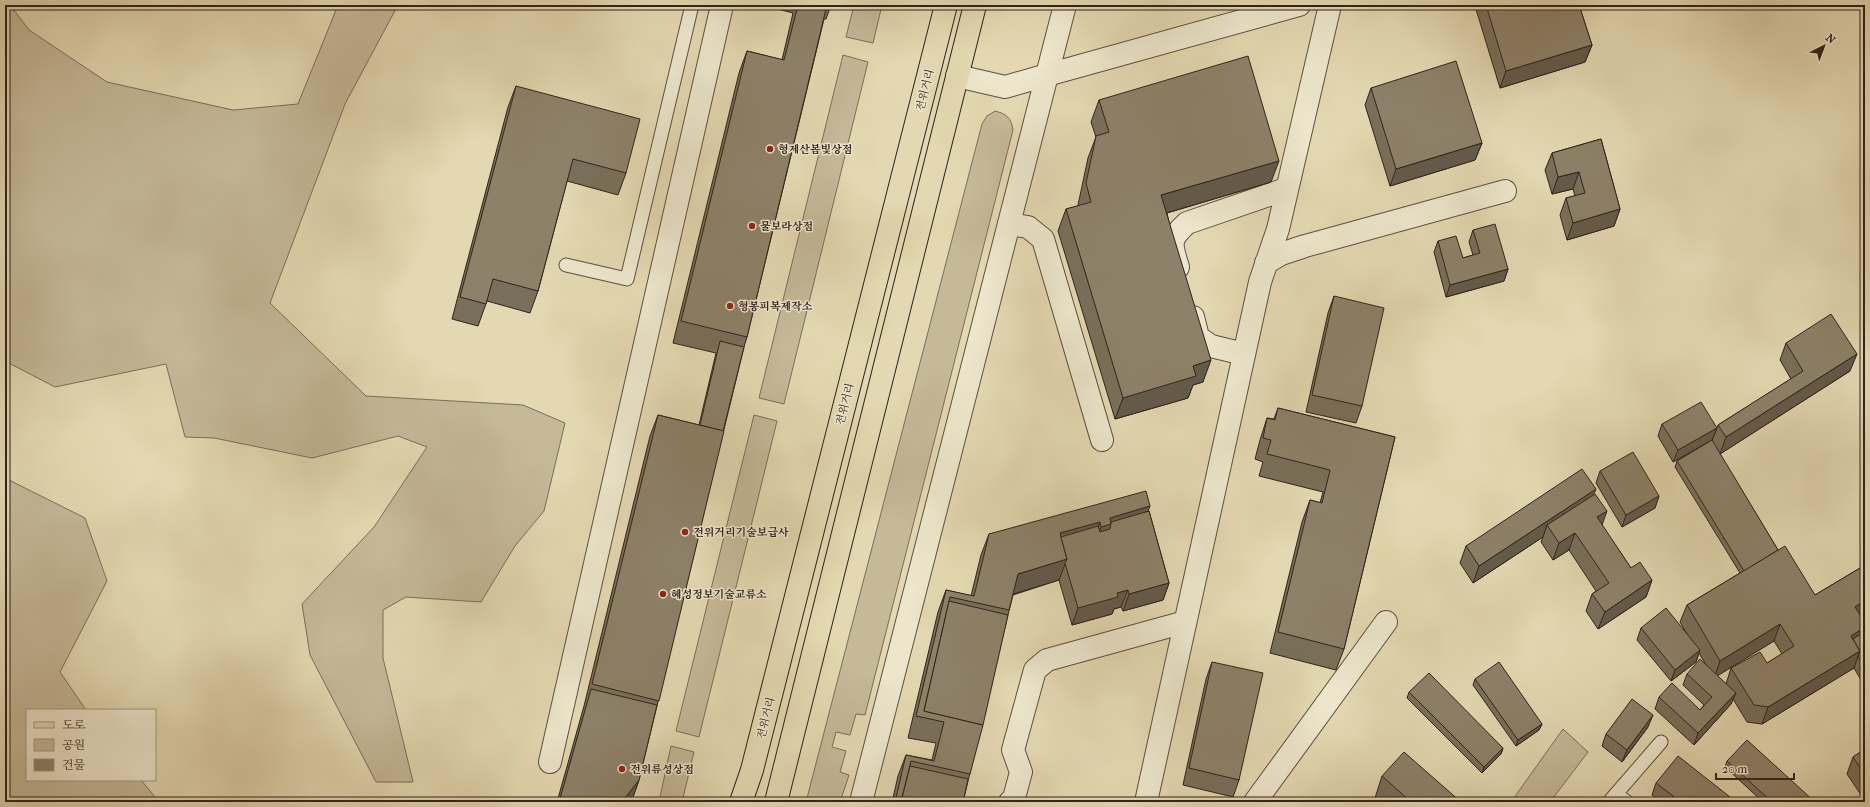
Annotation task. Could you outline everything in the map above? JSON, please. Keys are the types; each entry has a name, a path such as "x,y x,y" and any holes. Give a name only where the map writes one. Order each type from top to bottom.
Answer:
{"main road":[{"name":"전위거리","path":"741,802 752,770 946,5"},
{"path":"776,802 975,5"}],"street":[{"path":"550,762 722,5"},
{"path":"861,802 1065,5"},
{"path":"957,76 1005,87 1299,5"},
{"path":"1146,802 1260,282 1278,229 1286,189 1330,5"},
{"path":"1244,354 1210,346 1198,337 1172,248 1175,234 1187,223 1286,189"},
{"path":"1266,263 1281,254 1305,246 1505,191"},
{"path":"1009,224 1028,227 1043,239 1102,440"},
{"path":"1010,802 1014,798 1021,772 1013,750 1035,670 1047,660 1185,622"},
{"path":"1255,802 1386,622"}],"lane":[{"path":"566,265 628,279 692,5"},
{"path":"1627,802 1613,798 1661,742"}],"green space":[{"path":"5,5 10,5 29,30 107,82 233,110 298,104 338,5 398,5 345,104 270,303 366,396 523,405 565,423 544,511 515,546 481,602 406,597 383,610 383,658 413,782 376,782 310,655 302,604 374,527 427,447 398,436 312,458 214,438 185,437 166,364 55,387 5,361"},
{"path":"854,5 882,5 873,43 846,37"},
{"path":"843,55 868,62 784,404 759,398"},
{"path":"995,111 1008,117 1013,130 865,715 856,714 850,735 836,732 832,747 846,751 840,772 849,775 840,802 806,802 982,124 987,116"},
{"path":"754,415 777,421 699,737 676,731"},
{"path":"5,478 85,518 107,581 60,672 85,709 26,709 26,781 142,781 159,802 5,802"},
{"path":"1563,729 1588,752 1550,802 1511,802"},
{"path":"671,746 694,752 682,802 659,802"}],"building":[{"path":"798,5 827,5 747,337 681,321 747,51 784,60"},
{"path":"1486,5 1579,5 1592,45 1506,71"},
{"path":"1248,56 1279,161 1161,195 1211,360 1193,366 1196,376 1123,398 1066,209 1091,202 1086,183 1096,136 1109,132 1099,100"},
{"path":"1456,61 1482,143 1396,169 1371,88"},
{"path":"516,86 640,119 626,173 573,159 538,291 493,279 486,304 460,297"},
{"path":"1601,139 1620,209 1573,223 1566,198 1585,193 1579,172 1558,177 1552,153"},
{"path":"1495,224 1508,269 1450,285 1438,241 1456,236 1463,258 1480,253 1473,230"},
{"path":"1334,296 1384,308 1362,406 1312,395"},
{"path":"1831,314 1857,354 1726,437 1718,425 1803,371 1786,343"},
{"path":"720,341 744,347 723,431 700,425"},
{"path":"1701,402 1717,428 1678,450 1662,424"},
{"path":"1278,408 1395,437 1344,649 1278,632 1310,500 1322,503 1330,470 1267,454 1271,440 1263,438 1267,418 1275,420"},
{"path":"658,415 724,431 659,701 592,684"},
{"path":"1712,440 1778,550 1744,571 1677,461"},
{"path":"1633,452 1659,496 1626,515 1600,471"},
{"path":"1582,469 1596,489 1479,566 1466,546"},
{"path":"1146,491 1150,506 1110,518 1111,524 1101,527 1100,522 1060,533 1067,559 1018,574 1009,610 950,597 924,711 983,725 970,774 911,761 901,802 895,802 906,755 934,761 944,722 916,716 946,590 974,596 989,534"},
{"path":"1595,494 1607,511 1597,517 1631,568 1640,562 1652,580 1605,612 1592,594 1609,583 1575,533 1559,543 1547,525"},
{"path":"1149,511 1169,583 1129,594 1128,590 1117,593 1118,597 1078,608 1065,563 1067,559 1061,537 1098,526 1100,532 1110,529 1111,522"},
{"path":"1785,546 1815,595 1865,565 1865,600 1855,607 1865,623 1865,627 1851,636 1860,651 1768,707 1754,705 1731,668 1760,652 1767,663 1794,646 1780,624 1720,661 1687,605"},
{"path":"949,601 1008,615 983,725 924,711"},
{"path":"1666,608 1700,650 1675,670 1641,628"},
{"path":"1865,631 1865,667 1858,656 1860,651 1853,639"},
{"path":"1700,659 1736,693 1698,733 1659,697 1672,683 1700,710 1712,697 1687,674"},
{"path":"1212,662 1263,673 1239,780 1189,768"},
{"path":"1499,662 1542,724 1518,740 1475,679"},
{"path":"1429,673 1503,748 1484,767 1409,692"},
{"path":"591,689 657,705 639,780 622,802 559,802"},
{"path":"1632,699 1653,715 1627,750 1606,734"},
{"path":"1747,740 1815,802 1772,802 1727,761"},
{"path":"1865,749 1865,775 1853,757"},
{"path":"1404,752 1461,802 1411,802 1382,776"},
{"path":"1678,756 1730,797 1726,802 1681,802 1656,783"},
{"path":"910,766 968,779 963,802 901,802"}],"place":[{"name":"형제산봄빛상점","path":"770,149"},
{"name":"물보라상점","path":"752,226"},
{"name":"형봉피복제작소","path":"730,306"},
{"name":"전위거리기술보급사","path":"685,532"},
{"name":"혜성정보기술교류소","path":"663,594"},
{"name":"전위류성상점","path":"622,769"}]}
